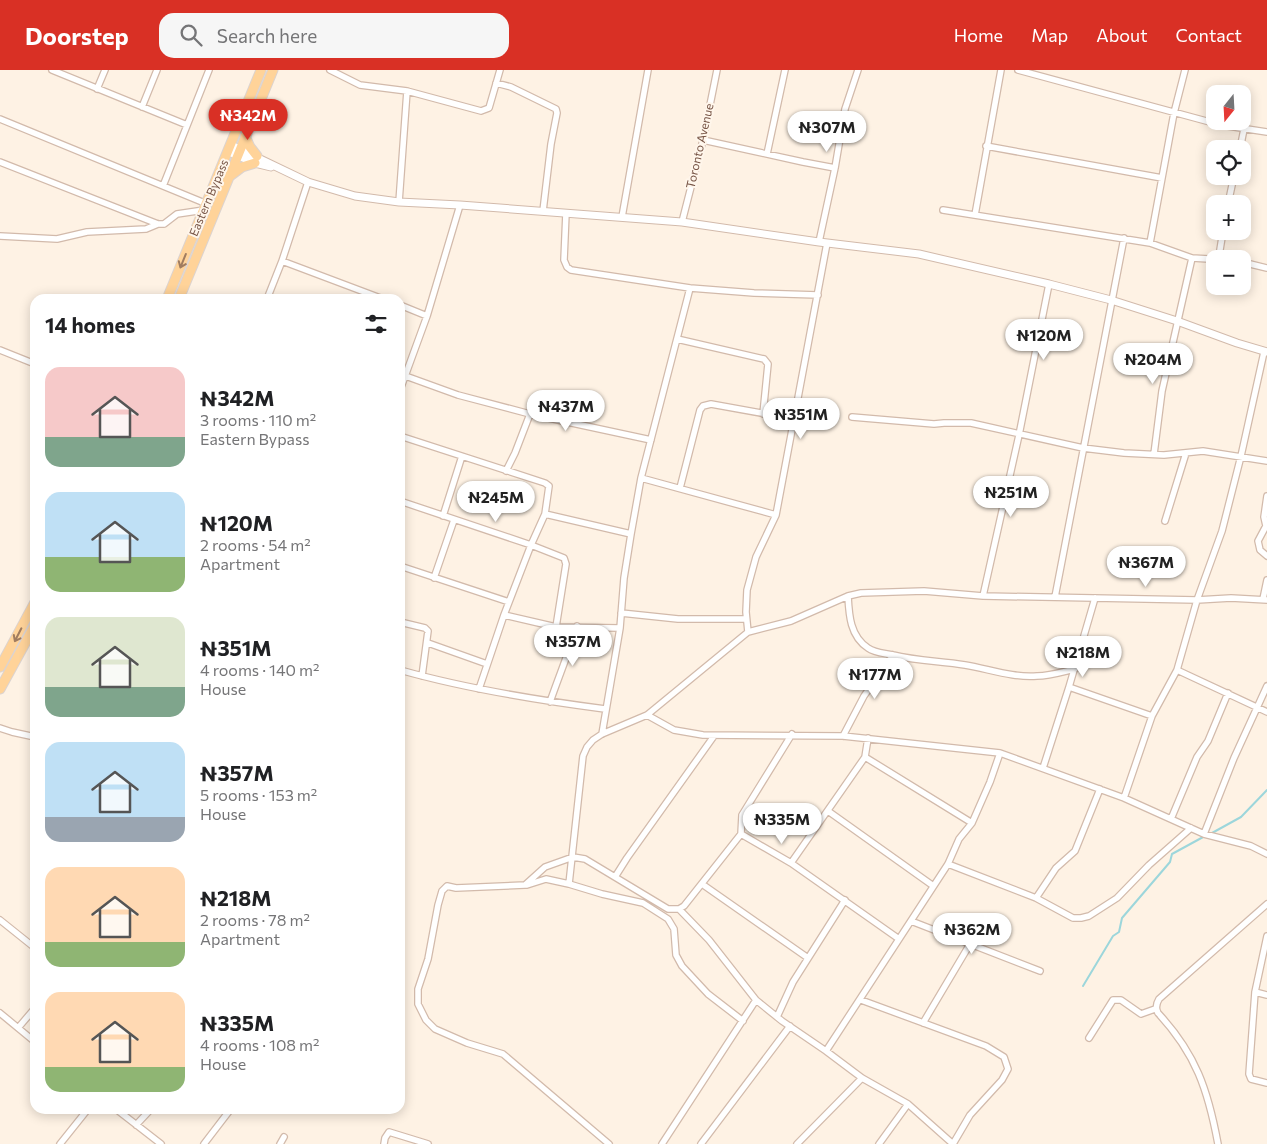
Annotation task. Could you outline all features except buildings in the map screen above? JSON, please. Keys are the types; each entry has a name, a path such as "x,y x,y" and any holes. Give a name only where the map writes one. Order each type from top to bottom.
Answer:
{"main road":[{"name":"Eastern Bypass","path":"169,294 262,70"},
{"name":"Eastern Bypass","path":"181,294 273,70"},
{"path":"230,176 256,160 245,136"},
{"path":"0,667 30,611"},
{"path":"0,689 30,634"}],"street":[{"path":"52,70 187,125"},
{"path":"97,89 105,70"},
{"path":"142,107 156,70"},
{"path":"163,186 209,70"},
{"path":"330,70 360,85 407,91 481,111 489,108 500,70"},
{"path":"622,217 648,70"},
{"name":"Toronto Avenue","path":"682,222 703,140 716,70"},
{"path":"767,154 785,70"},
{"path":"748,632 746,619 747,590 756,557 776,515 818,295 823,243 835,168 846,109 858,70"},
{"path":"975,215 1001,70"},
{"path":"1018,70 1036,73 1206,121"},
{"path":"1150,243 1174,113 1185,70"},
{"path":"496,84 511,87 556,109 543,211"},
{"path":"400,202 407,91"},
{"path":"0,119 163,186 205,207"},
{"path":"1251,130 1267,132"},
{"path":"703,140 835,168"},
{"path":"986,146 1162,178"},
{"path":"230,149 308,182 355,196 400,202 566,212 682,222 823,243 919,254 1111,300 1265,352 1222,532 1197,600 1177,670 1152,716 1124,798"},
{"path":"0,162 158,224 164,224 177,214 205,207"},
{"path":"269,294 308,182"},
{"path":"405,370 427,316 460,205"},
{"path":"944,210 1124,238 1150,243 1192,258 1206,259"},
{"path":"566,212 564,260 567,267 571,270 690,288 818,295"},
{"path":"0,236 57,239 87,232 146,229 158,224"},
{"path":"1055,597 1124,238"},
{"path":"1154,454 1162,392 1192,258"},
{"path":"282,261 369,294"},
{"path":"1251,264 1267,268"},
{"path":"983,596 1050,284"},
{"path":"602,734 620,628 630,534 641,478 690,288"},
{"path":"405,307 427,316"},
{"path":"677,338 764,358 768,364 763,414"},
{"path":"0,350 30,362"},
{"path":"405,376 458,395 530,414 651,440"},
{"path":"680,488 700,410 703,406 710,404 794,419"},
{"path":"506,471 530,414"},
{"path":"852,417 934,424 971,423 1083,448 1124,453 1154,454 1203,451 1267,461"},
{"path":"405,438 548,484 549,486 545,514 504,615 479,689"},
{"path":"1165,521 1186,453"},
{"path":"443,516 462,456"},
{"path":"641,478 776,515"},
{"path":"1267,496 1264,517 1266,526 1258,541 1258,545 1260,550 1267,556"},
{"path":"405,503 561,556 566,561 556,627"},
{"path":"545,514 630,534"},
{"path":"434,578 454,520"},
{"path":"405,568 509,602"},
{"path":"569,884 582,756 587,747 602,734 647,715 748,632 791,621 848,596 861,593 924,591 983,596 1197,600 1230,598 1265,600 1267,580"},
{"path":"848,596 849,612 854,633 869,649 912,660 964,665 1024,676 1050,674 1075,669"},
{"path":"1042,768 1075,669 1095,598"},
{"path":"621,613 688,620 746,619"},
{"path":"504,615 556,627 620,628"},
{"path":"405,623 425,628 428,631 422,676"},
{"path":"550,702 562,664 570,650 578,626"},
{"path":"428,642 487,664"},
{"path":"843,736 864,696 893,655"},
{"path":"1177,670 1267,712"},
{"path":"405,671 479,689 550,702 605,709"},
{"path":"1204,834 1234,758 1267,686"},
{"path":"1069,687 1152,716"},
{"path":"1172,819 1194,762 1208,741 1228,693"},
{"path":"647,715 681,733 714,736 792,734 843,736 1000,754 1124,798 1212,837 1251,846 1267,854"},
{"path":"0,728 30,736"},
{"path":"526,885 545,867 572,856 585,859 668,909 679,909 684,906 702,884 740,834 742,815 792,734"},
{"path":"615,877 714,736"},
{"path":"791,863 865,757 868,738"},
{"path":"826,1051 861,1000 932,885 948,864 959,839 972,824 1000,754"},
{"path":"865,757 972,824"},
{"path":"1036,898 1052,874 1075,851 1100,789"},
{"path":"828,811 932,885"},
{"path":"948,864 1036,898 1073,918 1081,918 1089,916 1117,898 1149,865 1192,828"},
{"path":"740,834 791,863 899,939"},
{"path":"609,1144 503,1054 467,1043 435,1029 426,1020 418,1004 418,989 428,959 438,905 442,891 447,886 456,888 526,885 546,879 643,903 668,919 674,929 676,955 682,966 708,994 743,1020"},
{"path":"702,884 808,958"},
{"path":"777,1017 792,982 845,900"},
{"path":"1156,1009 1159,999 1267,904"},
{"path":"679,909 709,940 756,1000 862,1078 908,1104 953,1144 970,1115 1002,1080 1008,1069 1004,1057 986,1046 861,1000"},
{"path":"0,920 30,944"},
{"path":"911,921 1040,971"},
{"path":"1267,936 1255,992 1249,1074 1251,1079 1267,1083"},
{"path":"923,1023 970,944"},
{"path":"1255,992 1267,995"},
{"path":"662,1144 756,1000"},
{"path":"1089,1038 1113,1000 1121,1000 1141,1014 1156,1009"},
{"path":"1156,1009 1183,1043 1198,1072 1210,1106 1218,1144"},
{"path":"0,1013 30,1038"},
{"path":"18,1028 30,1014"},
{"path":"701,1144 790,1026"},
{"path":"797,1144 862,1078"},
{"path":"879,1144 908,1104"},
{"path":"60,1144 84,1114"},
{"path":"122,1114 161,1144"},
{"path":"136,1125 146,1114"},
{"path":"204,1144 227,1114"},
{"path":"384,1144 389,1132 428,1144"},
{"path":"280,1144 284,1137"}],"waterway":[{"path":"1212,833 1241,817 1267,790"},
{"path":"1083,986 1113,936 1119,932 1122,918 1170,862 1172,854 1205,836"}]}
